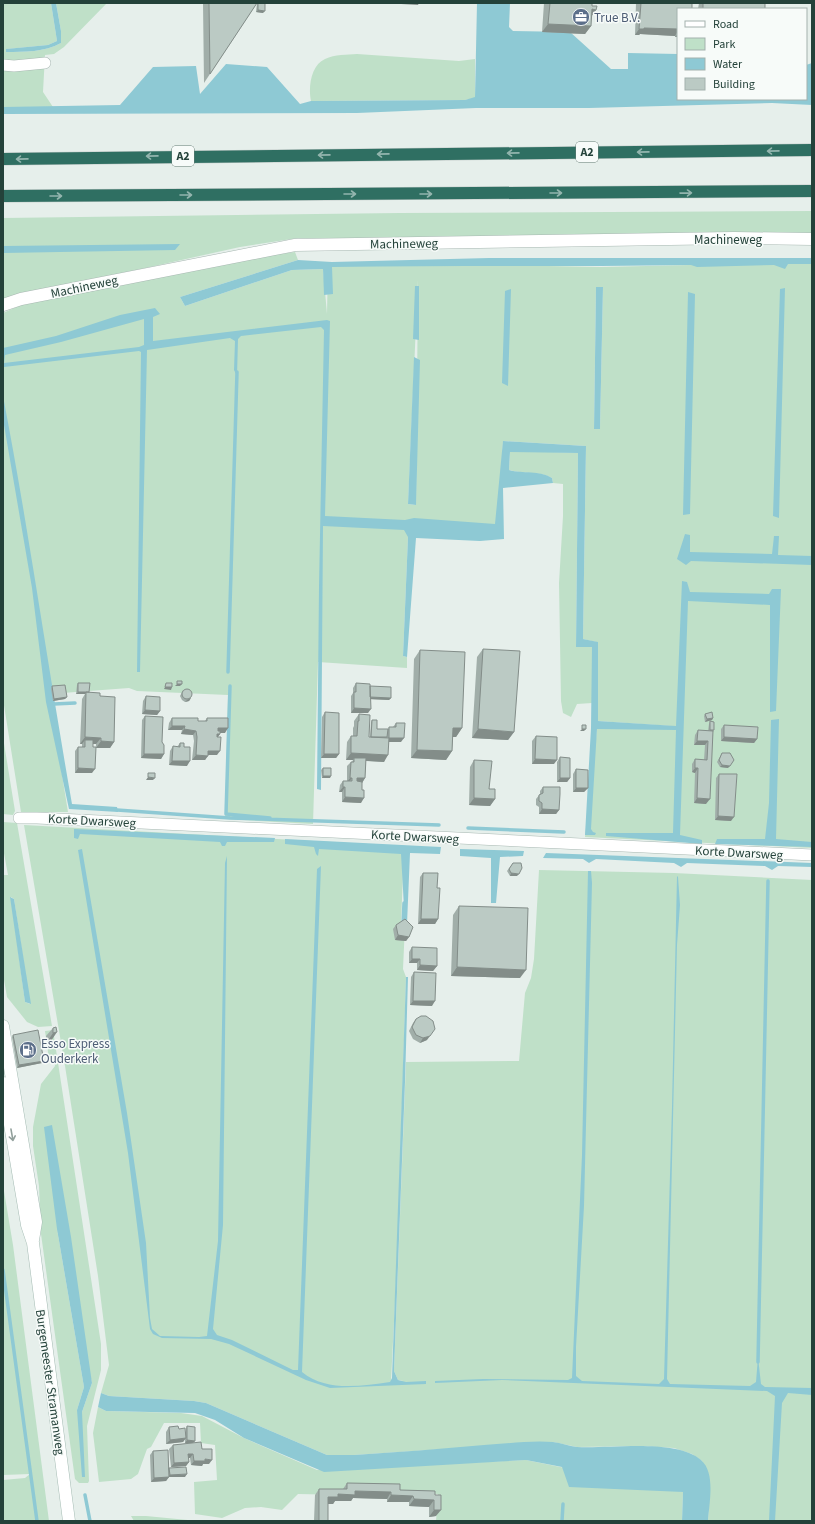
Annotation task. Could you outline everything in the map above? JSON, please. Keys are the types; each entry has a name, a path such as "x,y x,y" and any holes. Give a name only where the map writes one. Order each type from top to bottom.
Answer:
{"highway":[{"name":"A2","path":"3,159 812,150"},
{"path":"3,196 812,192"}],"street":[{"path":"3,65 14,66 45,63"},
{"name":"Machineweg","path":"3,305 21,299 295,245 734,238 812,239"},
{"name":"Korte Dwarsweg","path":"19,818 812,855"},
{"name":"Burgemeester Stramanweg","path":"3,1026 36,1222 33,1243"},
{"name":"Burgemeester Stramanweg","path":"3,1083 27,1225 33,1243 69,1521"}],"green space":[{"path":"3,3 51,3 57,41 48,45 7,49 6,52 27,52 41,50 61,43 61,31 56,3 107,3 64,47 54,54 45,55 43,92 53,107 3,107"},
{"path":"357,54 459,61 475,59 475,98 465,100 311,101 310,83 316,66 325,59 333,56"},
{"path":"812,211 812,234 348,240 298,238 240,247 31,291 3,299 3,218 400,213"},
{"path":"295,252 298,260 180,297 185,306 292,270 323,269 327,314 328,262 601,267 691,265 692,258 812,258 812,848 585,837 597,729 671,726 598,721 596,642 583,639 586,446 503,441 496,524 408,537 403,656 407,657 407,668 318,662 313,824 225,819 228,695 137,691 129,688 49,694 68,812 21,812 3,699 3,313 21,305 242,259","holes":["418,280 416,504 416,505 408,504","596,287 603,287 600,429 594,428"]},
{"path":"527,451 578,453 576,646 592,647 592,703 577,704 571,717 563,713 561,701 559,583 563,516 563,484 553,483 552,478 542,474 509,470 510,452"},
{"path":"3,737 15,811 13,815 3,814"},
{"path":"3,822 17,823 52,1026 38,1027 27,1022 7,997 3,974 3,875 8,875 3,848","holes":["11,897 14,899 30,1004 25,1002"]},
{"path":"24,825 404,846 401,925 405,925 403,969 406,977 397,1260 391,1382 403,1381 398,1380 394,1371 406,1062 519,1061 525,993 531,978 534,959 539,870 674,873 812,880 812,1521 708,1521 710,1484 702,1461 692,1454 674,1448 643,1446 577,1447 553,1442 354,1455 327,1455 206,1403 109,1396 101,1393 109,1365 98,1276 65,1066"},
{"path":"53,1030 101,1344 101,1370 87,1426 88,1483 79,1483 75,1479 41,1234 39,1186 33,1146 33,1127 41,1084 55,1066 54,1058 49,1059 45,1031","holes":["57,1229 92,1383 82,1412 77,1410 84,1387"]},
{"path":"3,1185 13,1245 49,1521 3,1521 3,1480 25,1478 30,1474 3,1475"},
{"path":"98,1407 106,1411 181,1413 202,1416 244,1438 317,1470 526,1460 683,1492 682,1521 436,1521 438,1494 348,1490 348,1495 298,1494 282,1510 261,1507 245,1508 222,1518 195,1514 194,1482 217,1480 215,1445 201,1443 200,1423 164,1423 151,1447 147,1449 138,1474 131,1479 99,1482 93,1433"},
{"path":"131,1516 146,1516 198,1521 134,1521"}],"water":[{"path":"51,3 56,3 61,31 61,43 41,50 6,52 6,49 48,45 57,41"},
{"path":"477,3 510,3 509,27 513,31 570,32 611,69 628,69 628,53 677,54 677,100 807,100 807,65 812,63 812,105 772,103 589,108 476,108 357,113 3,114 3,107 120,105 153,67 196,66 200,94 226,64 267,67 300,104 311,101 465,100 475,97"},
{"path":"180,244 175,250 3,253 3,246"},
{"path":"489,258 812,258 812,264 788,264 785,269 774,265 697,267 691,265 332,267 333,294 324,295 323,269 292,270 185,306 180,297 298,260 332,262"},
{"path":"415,286 419,286 419,340 413,339"},
{"path":"596,287 603,287 600,429 594,429"},
{"path":"785,288 779,518 773,516 780,289"},
{"path":"511,289 508,386 502,383 505,291"},
{"path":"688,292 695,294 690,514 683,515"},
{"path":"155,308 160,314 153,317 153,341 327,320 330,321 325,516 405,520 414,518 495,524 503,441 586,446 583,639 598,642 598,721 676,726 682,581 687,582 690,592 769,594 772,589 781,589 776,711 770,712 770,605 688,601 680,835 702,840 702,844 606,836 606,833 673,833 676,730 597,729 591,829 596,833 595,835 585,835 591,728 592,647 576,647 578,453 510,452 509,470 542,474 552,478 553,483 503,488 504,539 480,541 416,538 407,657 403,656 408,537 404,530 323,526 321,790 317,789 324,330 321,327 241,336 238,339 237,376 234,370 235,341 230,338 147,350 140,672 137,672 141,352 139,351 4,367 3,388 3,348 56,336 120,315","holes":["144,319 144,345 139,347 4,363 5,355 61,342"]},
{"path":"414,357 420,360 416,505 408,504"},
{"path":"3,396 72,804 117,807 118,812 69,809 46,702 32,588 3,419"},
{"path":"685,534 690,535 690,552 772,554 774,536 779,536 778,555 812,556 812,565 691,561 686,565 677,559"},
{"path":"779,719 776,839 812,842 812,847 715,844 717,839 765,839 769,803 771,720"},
{"path":"74,829 275,838 274,842 227,842 225,846 222,846 220,842 80,834 78,839 74,838"},
{"path":"285,839 441,847 440,854 410,853 407,924 405,925 401,854 319,849 318,856 314,847 285,844"},
{"path":"82,849 127,1113 146,1243 150,1318 152,1329 160,1336 207,1336 218,1241 225,863 227,856 223,1225 213,1329 217,1335 232,1340 293,1370 298,1370 317,869 321,866 302,1372 322,1383 356,1386 390,1382 392,1378 406,977 408,977 394,1371 398,1380 406,1382 426,1381 426,1384 330,1388 306,1380 229,1344 211,1339 162,1338 153,1334 150,1329 128,1153 78,850"},
{"path":"460,849 524,851 523,856 500,857 496,903 491,903 491,858 460,856"},
{"path":"546,853 812,863 812,867 778,866 772,870 765,866 687,863 681,867 674,863 596,859 589,863 583,859 543,858"},
{"path":"588,871 591,871 592,883 584,1206 576,1347 576,1376 582,1381 659,1384 664,1379 677,876 680,905 677,945 667,1379 670,1384 750,1386 756,1382 758,1357 761,1384 765,1387 812,1388 812,1395 788,1393 782,1403 775,1521 769,1521 775,1396 767,1391 502,1380 435,1383 435,1381 483,1379 568,1380 572,1378 582,1155"},
{"path":"10,897 14,899 31,1004 25,1002"},
{"path":"52,1125 71,1237 92,1383 82,1412 85,1477 82,1477 77,1410 84,1387 57,1229 44,1127"},
{"path":"101,1393 109,1396 206,1403 327,1455 354,1455 536,1441 553,1442 577,1447 642,1446 676,1449 690,1453 701,1460 709,1472 710,1497 708,1521 682,1521 683,1492 569,1487 562,1467 526,1460 324,1472 244,1438 215,1420 195,1413 106,1411 98,1407"}],"building":[{"path":"209,3 257,3 210,74"},
{"path":"258,3 265,3 265,11 258,10"},
{"path":"550,3 592,3 592,6 597,6 596,10 592,9 591,26 548,24"},
{"path":"641,3 692,3 692,8 677,8 677,29 639,29"},
{"path":"703,3 765,3 765,8 703,8"},
{"path":"483,649 520,651 514,732 478,729"},
{"path":"420,650 465,652 462,728 453,728 452,751 417,750"},
{"path":"177,681 182,681 182,684 177,684"},
{"path":"78,683 90,683 89,692 78,692"},
{"path":"166,683 172,683 172,687 165,687"},
{"path":"356,683 370,684 371,709 354,708 354,692 356,692"},
{"path":"65,685 67,697 54,699 52,686"},
{"path":"370,686 391,687 391,698 370,697"},
{"path":"185,689 189,689 191,690 191,698 185,699 182,696 182,692"},
{"path":"86,692 100,693 100,696 115,697 114,742 101,741 101,738 85,737"},
{"path":"146,696 160,697 160,711 145,710"},
{"path":"325,712 339,713 339,754 324,754"},
{"path":"712,712 713,718 707,719 705,714"},
{"path":"359,714 370,715 369,737 389,738 388,755 351,753 351,736 357,736"},
{"path":"145,716 163,717 162,742 164,745 164,754 144,754"},
{"path":"172,718 198,718 198,721 207,721 207,718 228,718 228,728 218,728 220,734 217,734 217,737 221,737 220,751 208,751 208,756 196,755 196,731 184,729 185,726 172,726"},
{"path":"372,720 377,720 377,729 388,729 387,737 371,737"},
{"path":"710,721 714,722 714,730 710,730"},
{"path":"396,723 405,723 404,738 389,738 389,727 396,727"},
{"path":"582,725 586,725 586,729 582,729"},
{"path":"724,725 758,727 757,739 724,737"},
{"path":"698,730 713,731 710,799 697,798 698,768 695,768 695,759 707,760 708,741 697,741"},
{"path":"536,736 557,737 557,760 535,759"},
{"path":"85,740 93,740 93,747 96,747 95,769 78,768 78,747 85,747"},
{"path":"180,743 184,743 184,747 190,747 190,761 172,761 173,746 180,747"},
{"path":"722,753 730,753 734,760 730,766 722,765 719,760"},
{"path":"560,757 570,758 570,778 560,778"},
{"path":"354,758 366,758 365,778 357,778 357,781 362,782 364,798 345,797 345,787 343,787 343,781 352,781 352,778 350,778 351,762 354,762"},
{"path":"474,760 492,761 489,789 495,789 495,799 474,798"},
{"path":"323,768 331,768 331,776 323,776"},
{"path":"576,769 588,770 588,788 576,788"},
{"path":"148,773 155,773 155,778 148,777"},
{"path":"719,774 737,774 734,817 718,816"},
{"path":"543,787 560,787 559,810 542,809 542,803 539,801 539,795 543,793"},
{"path":"513,863 521,863 522,868 519,874 511,873 509,869"},
{"path":"423,873 438,873 437,888 440,888 438,919 421,919"},
{"path":"459,906 528,908 526,970 457,967"},
{"path":"405,919 413,927 409,937 398,935 396,925"},
{"path":"412,947 437,948 437,966 420,965 420,959 412,959"},
{"path":"414,972 436,973 435,1001 413,1001"},
{"path":"421,1016 426,1016 433,1021 435,1029 430,1036 423,1038 416,1035 412,1027 416,1019"},
{"path":"56,1027 57,1032 53,1033 53,1028"},
{"path":"38,1030 44,1061 19,1065 13,1035"},
{"path":"178,1426 179,1429 185,1428 186,1438 170,1440 169,1427"},
{"path":"187,1426 195,1427 195,1441 187,1440"},
{"path":"201,1442 202,1449 212,1449 212,1460 205,1459 205,1461 194,1461 193,1454 188,1454 189,1462 174,1463 173,1445"},
{"path":"168,1450 169,1477 154,1478 153,1451"},
{"path":"186,1467 187,1474 170,1475 169,1468"},
{"path":"347,1483 400,1484 400,1490 435,1491 435,1495 441,1495 441,1510 434,1510 434,1500 414,1499 413,1496 391,1495 391,1492 355,1491 355,1495 338,1494 338,1497 328,1497 328,1521 319,1521 319,1489 347,1489"}],"waterway":[{"path":"228,672 237,372"},
{"path":"230,686 226,814 270,818"},
{"path":"54,704 75,703"},
{"path":"117,810 230,818 439,825"},
{"path":"468,828 564,832"},
{"path":"758,1362 768,881"},
{"path":"403,925 404,903"},
{"path":"3,1270 37,1521"},
{"path":"85,1495 90,1521"},
{"path":"562,1521 563,1504"}],"place":[{"name":"True B.V.","path":"581,17"},
{"name":"Esso Express Ouderkerk","path":"28,1050"}]}
